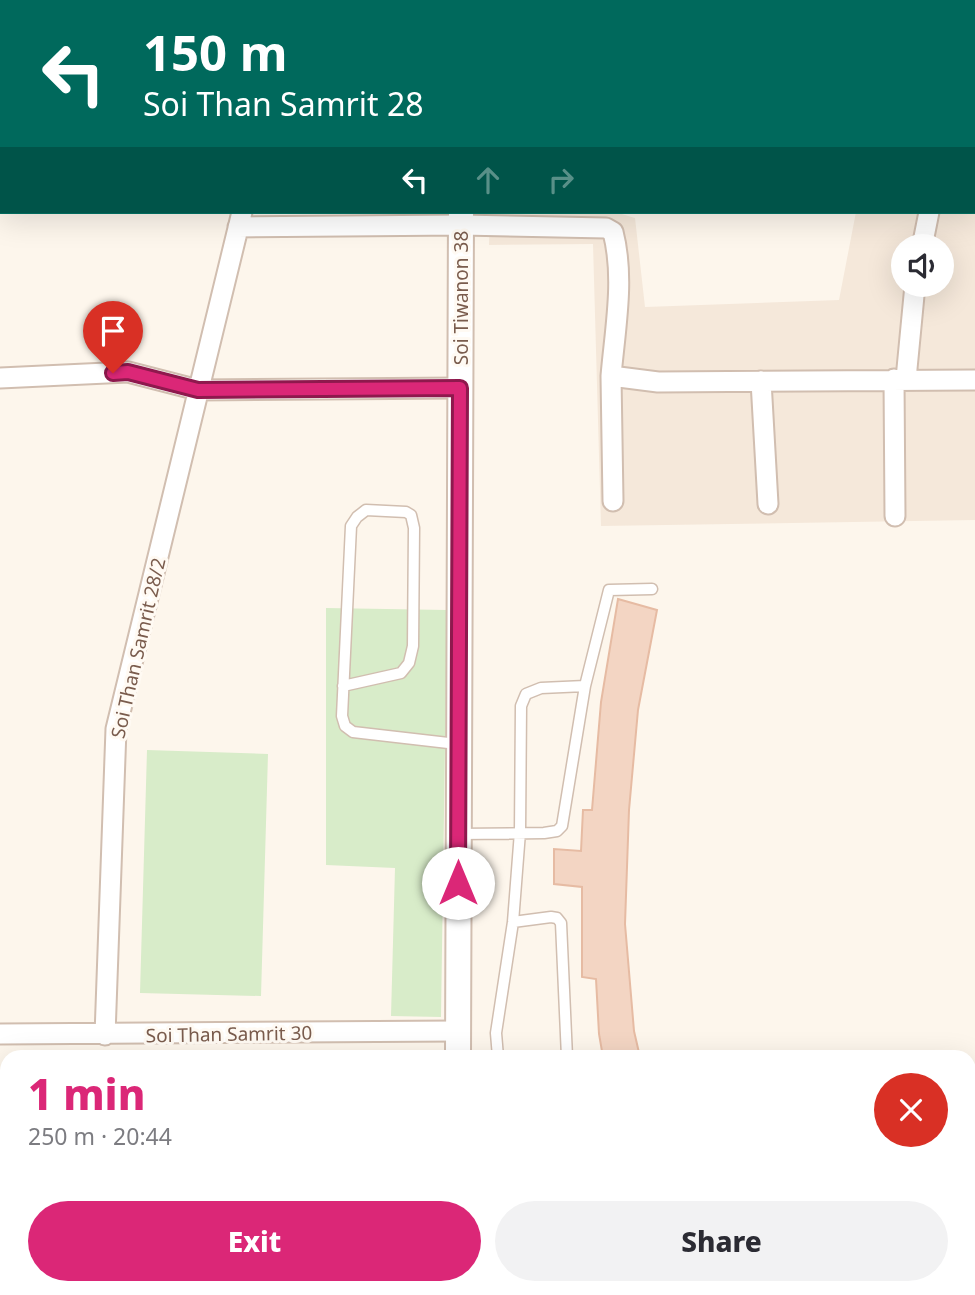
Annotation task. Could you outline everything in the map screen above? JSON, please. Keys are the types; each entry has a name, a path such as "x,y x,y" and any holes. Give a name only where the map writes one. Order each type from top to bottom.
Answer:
{"street":[{"path":"925,234 929,214"},
{"path":"240,219 461,219 606,228 613,232 616,244 618,305 611,376 613,500"},
{"name":"Soi Than Samrit 28/2","path":"105,1035 116,729 240,219"},
{"name":"Soi Tiwanon 38","path":"458,1050 461,219"},
{"path":"895,516 900,379 913,297"},
{"path":"0,378 128,372 198,390 460,388"},
{"path":"611,376 658,382 975,380"},
{"path":"761,381 768,504"},
{"name":"Soi Than Samrit 30","path":"0,1034 458,1031"}],"lane":[{"path":"343,686 401,673 410,663 413,646 414,528 411,515 406,512 366,510 351,526 343,686 342,716 345,726 353,732 459,744"},
{"path":"458,834 544,833 557,831 562,826 585,686 607,593 611,589 652,589"},
{"path":"497,1050 496,1032 513,922 520,832 521,706 526,694 541,688 585,686"},
{"path":"513,922 551,917 558,918 561,923 567,1050"}],"shaded area":[{"path":"490,214 622,214 635,218 645,307 839,300 856,214 975,214 975,520 601,526 593,244 489,245"}],"green space":[{"path":"326,608 447,610 441,1017 391,1016 395,868 326,865"},
{"path":"147,750 268,754 261,996 140,993"}],"building":[{"path":"618,599 657,610 638,710 629,810 625,924 634,1031 638,1050 602,1050 596,979 582,977 582,887 554,884 554,849 581,851 583,810 592,810 601,702"}],"route":[{"path":"113,373 128,372 198,390 460,388 458,883"}]}
